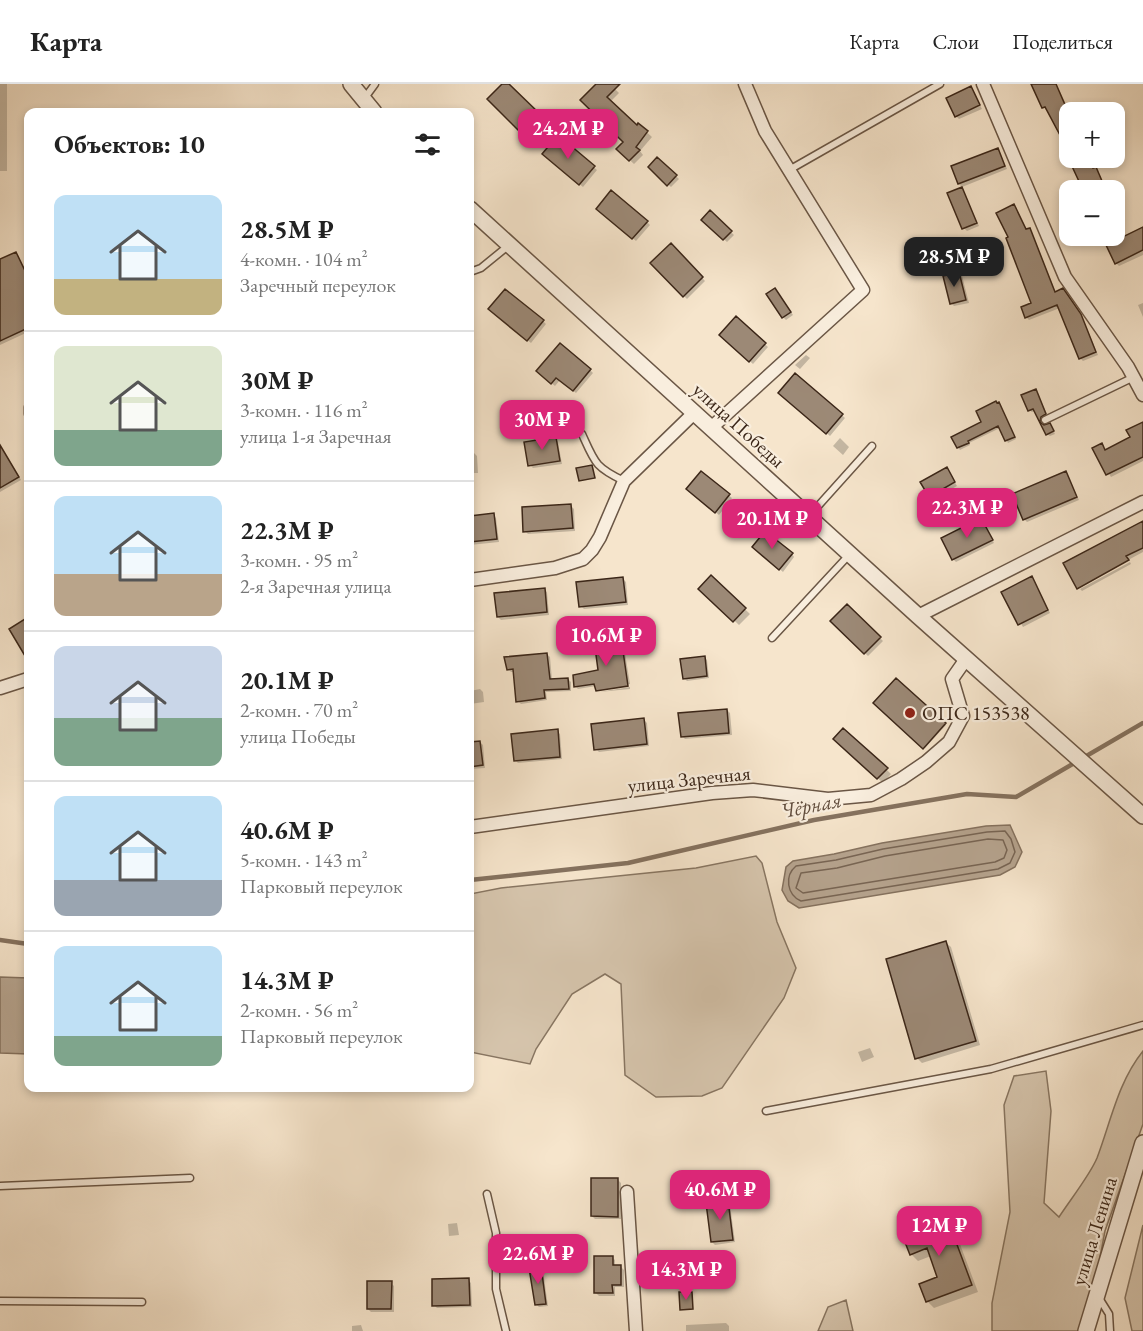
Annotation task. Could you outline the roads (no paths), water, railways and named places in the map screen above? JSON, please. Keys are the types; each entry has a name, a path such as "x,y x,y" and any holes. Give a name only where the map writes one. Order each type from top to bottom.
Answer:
{"street":[{"path":"351,84 371,108"},
{"path":"711,428 863,290 765,131 745,84"},
{"path":"983,84 1065,277 1128,367 1143,395"},
{"name":"улица Победы","path":"474,213 918,616 1143,816"},
{"path":"474,579 555,568 583,559 600,537 624,482 694,413"},
{"path":"918,616 1143,502"},
{"name":"улица Заречная","path":"474,826 722,792 753,790 828,799 871,795 901,779 949,742 963,716 952,680 966,659"},
{"path":"0,688 24,680"},
{"name":"улица Ленина","path":"1086,1331 1143,1143"},
{"path":"627,1192 636,1331"}],"lane":[{"path":"364,100 375,84"},
{"path":"789,170 940,84"},
{"path":"474,271 481,268 509,246"},
{"path":"1045,420 1134,377"},
{"path":"582,434 595,465 624,482"},
{"path":"808,516 872,446"},
{"path":"772,638 850,554"},
{"path":"766,1111 991,1069 1143,1025"},
{"path":"0,1186 190,1178"},
{"path":"487,1194 496,1233 496,1290 506,1331"},
{"path":"1097,1295 1108,1314 1110,1331"},
{"path":"0,1301 142,1302"}],"water":[{"path":"1010,825 1022,852 1015,867 1000,875 799,908 788,901 782,890 786,867 793,861 882,843 986,826"},
{"path":"0,977 24,978 24,1054 0,1053"}],"waterway":[{"name":"Чёрная","path":"474,880 628,863 814,820 967,794 1016,797 1143,723"},
{"name":"Чёрная","path":"0,940 24,943"}],"place":[{"name":"ОПС 153538","path":"910,713"}]}
